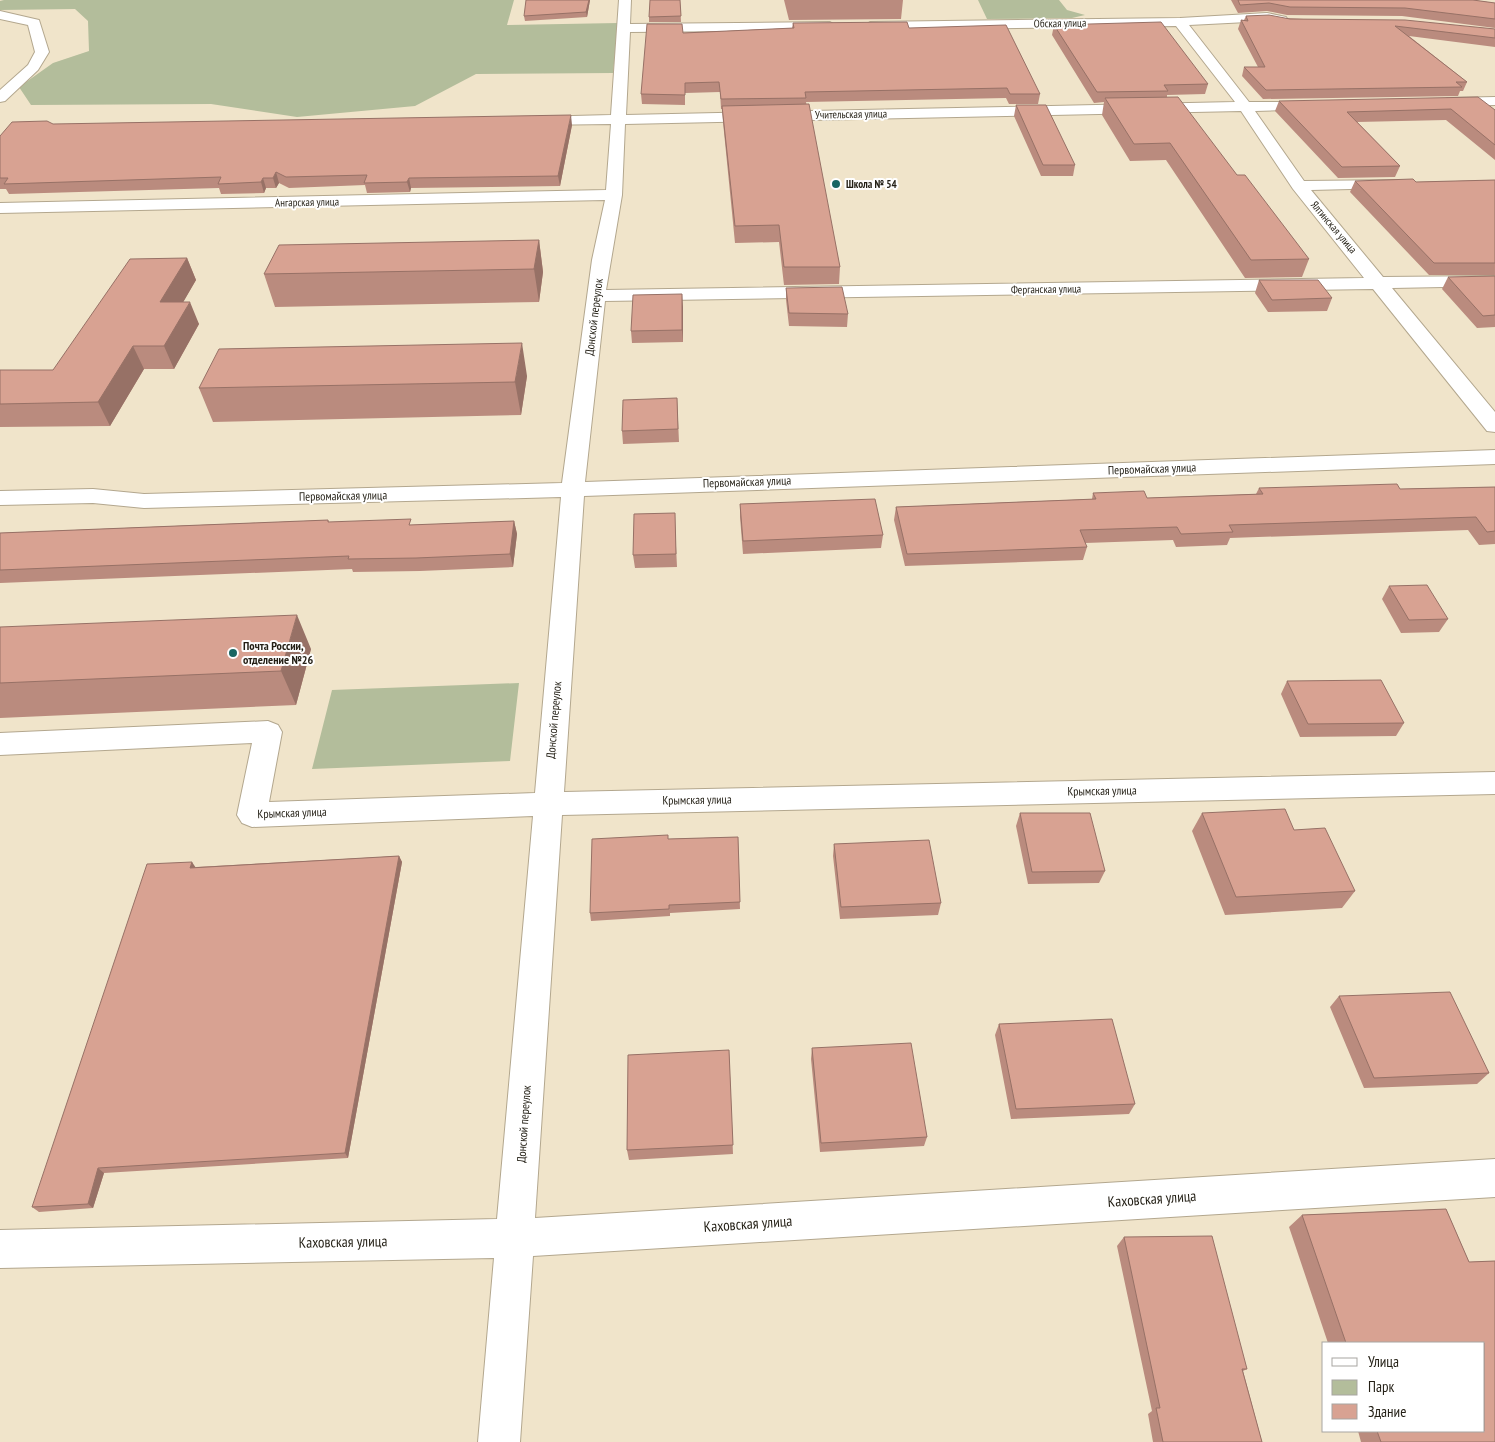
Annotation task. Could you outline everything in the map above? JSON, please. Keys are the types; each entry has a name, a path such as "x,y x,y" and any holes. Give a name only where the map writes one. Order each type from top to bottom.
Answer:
{"street":[{"name":"Донской переулок","path":"499,1442 573,488 596,296 614,195 625,0"},
{"path":"1267,17 1279,6"},
{"path":"0,15 34,23 42,52 33,67 0,98"},
{"name":"Обская улица","path":"624,28 1180,22 1267,17 1296,21"},
{"name":"Ялтинская улица","path":"1180,22 1245,106 1299,186 1495,426"},
{"path":"1435,102 1495,101"},
{"name":"Учительская улица","path":"521,121 1325,105"},
{"path":"1299,186 1407,183"},
{"name":"Ангарская улица","path":"0,208 614,195"},
{"name":"Ферганская улица","path":"596,296 1495,281"},
{"name":"Первомайская улица","path":"0,498 92,496 144,500 573,488 1495,457"},
{"name":"Крымская улица","path":"0,744 268,732 252,815 547,804 1495,783"},
{"name":"Каховская улица","path":"0,1249 515,1238 1495,1178"}],"green space":[{"path":"514,0 507,25 618,23 613,73 476,74 415,106 297,117 211,104 31,105 19,87 53,63 89,51 88,21 75,9 0,10 0,1"},
{"path":"978,0 1059,0 1067,10 1085,15 1072,18 987,19"},
{"path":"519,683 510,761 312,769 332,690"}],"building":[{"path":"526,0 589,0 586,12 524,16"},
{"path":"650,0 680,0 681,16 649,17"},
{"path":"1238,0 1473,0 1495,3 1495,19 1405,8 1290,7 1269,3 1240,5"},
{"path":"1269,15 1290,19 1405,20 1495,29 1495,38 1395,26 1467,82 1456,82 1462,87 1266,90 1244,67 1265,67 1241,20 1248,21 1246,16"},
{"path":"907,22 909,28 1006,25 1040,94 1010,94 1007,88 805,92 806,98 721,99 719,82 685,83 685,95 641,94 647,24 682,24 683,33 794,28 793,23"},
{"path":"1161,22 1208,84 1164,85 1168,91 1097,92 1054,25"},
{"path":"1178,97 1237,175 1245,175 1309,259 1251,260 1170,143 1134,144 1105,98"},
{"path":"1478,97 1495,110 1495,145 1451,109 1347,112 1400,166 1342,167 1279,101"},
{"path":"809,104 840,267 784,267 779,225 735,226 722,106"},
{"path":"1016,105 1046,105 1075,165 1043,165"},
{"path":"571,115 558,176 409,178 407,182 364,183 367,175 286,177 276,172 273,178 263,178 261,182 218,184 221,177 4,184 8,178 0,178 0,136 12,122 47,121 53,124"},
{"path":"1413,179 1416,182 1495,180 1495,263 1434,263 1355,181"},
{"path":"539,240 534,269 264,274 279,245"},
{"path":"187,258 160,302 190,302 164,346 133,346 98,402 0,404 0,370 53,370 130,259"},
{"path":"1495,276 1495,315 1483,316 1448,277"},
{"path":"1259,280 1318,280 1332,298 1272,300"},
{"path":"842,287 848,314 789,313 786,288"},
{"path":"682,294 682,330 631,331 633,295"},
{"path":"522,343 515,382 199,388 219,349"},
{"path":"677,398 678,429 622,431 623,400"},
{"path":"1397,484 1400,489 1495,487 1495,531 1487,532 1476,517 1229,525 1233,532 1181,534 1177,527 1080,530 1087,547 907,554 896,507 1096,499 1093,493 1144,491 1147,498 1263,494 1259,488"},
{"path":"875,499 883,535 743,541 740,504"},
{"path":"675,513 676,554 633,555 634,514"},
{"path":"411,519 409,525 514,521 510,554 348,559 349,556 0,570 0,533 328,520 328,522"},
{"path":"1427,585 1448,619 1409,620 1389,586"},
{"path":"297,615 281,671 0,683 0,627"},
{"path":"1381,680 1404,723 1308,724 1287,681"},
{"path":"1285,809 1294,830 1325,828 1355,891 1236,897 1202,813"},
{"path":"1020,813 1090,813 1105,871 1032,872"},
{"path":"668,835 668,839 738,837 740,902 669,905 669,909 590,913 592,839"},
{"path":"929,840 941,903 841,907 834,844"},
{"path":"399,856 345,1153 98,1168 88,1204 32,1207 147,864 192,862 190,868"},
{"path":"1450,992 1489,1073 1374,1078 1339,996"},
{"path":"1112,1019 1135,1104 1016,1109 999,1024"},
{"path":"911,1043 927,1137 821,1143 812,1048"},
{"path":"729,1050 733,1145 627,1150 628,1055"},
{"path":"1446,1209 1469,1262 1495,1261 1495,1442 1381,1442 1377,1432 1485,1432 1485,1342 1346,1342 1302,1215"},
{"path":"1212,1236 1247,1369 1242,1369 1262,1442 1163,1442 1156,1408 1160,1408 1124,1237"}],"place":[{"name":"Школа № 54","path":"836,184"},
{"name":"Почта России, отделение №26","path":"233,653"}]}
